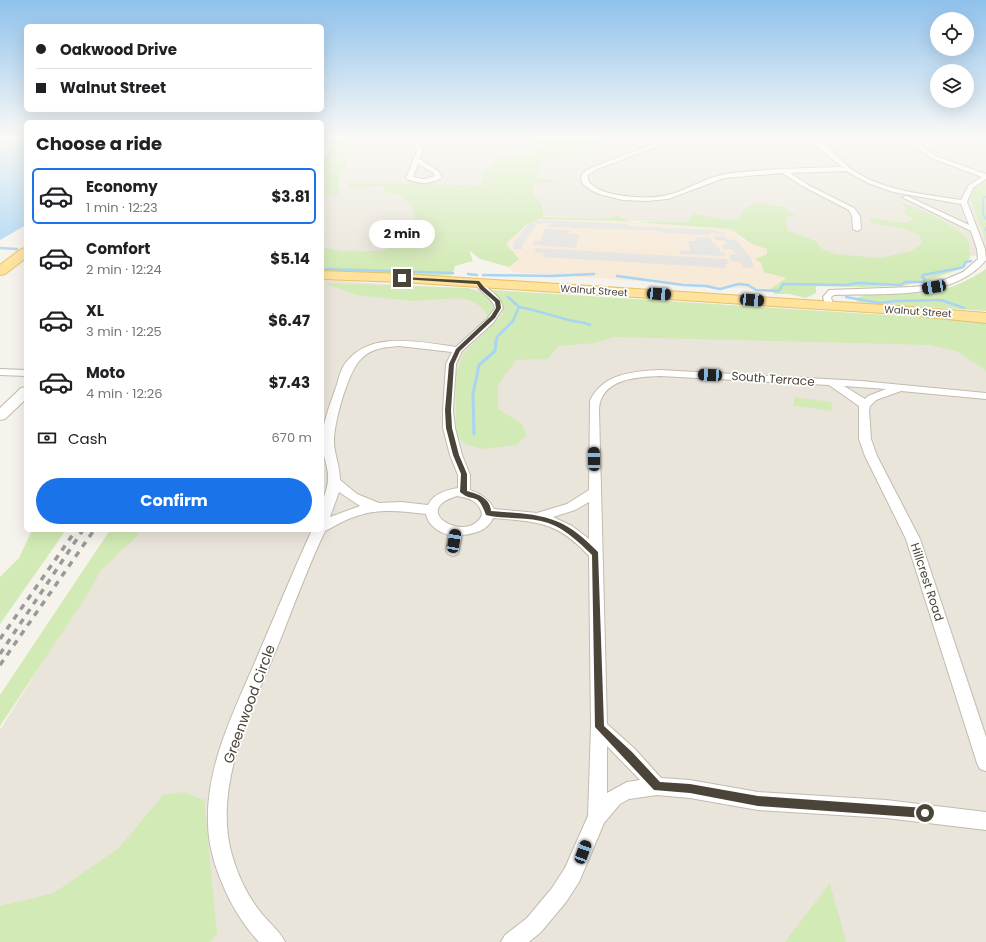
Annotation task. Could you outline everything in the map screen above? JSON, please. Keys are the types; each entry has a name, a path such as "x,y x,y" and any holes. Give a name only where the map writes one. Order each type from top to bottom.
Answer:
{"main road":[{"path":"5,268 24,254"},
{"path":"5,268 24,265"},
{"name":"Walnut Street","path":"324,275 479,283 923,311 986,318"}],"street":[{"path":"585,182 595,190 608,194 628,198 652,199 672,195 703,182"},
{"path":"800,182 852,209 856,216 857,229"},
{"path":"870,182 974,230"},
{"path":"829,305 827,297 832,292 922,289 943,284 961,277 973,270 982,260 980,249 964,202 966,192 971,185 977,182"},
{"path":"884,188 964,202"},
{"path":"464,492 464,474 452,442 448,410 451,364 458,350 490,320 499,308 498,301 482,288 479,283"},
{"path":"324,517 332,496 334,481 334,472 328,444 332,420 348,367 369,348 388,344 417,345 458,350"},
{"path":"0,372 24,373"},
{"name":"South Terrace","path":"597,816 599,727 594,493 595,401 601,391 615,380 628,376 660,373 902,387 986,396"},
{"path":"828,383 854,396 865,405 872,398 902,387"},
{"path":"0,416 24,393"},
{"name":"Hillcrest Road","path":"865,405 865,439 871,456 914,540 986,763"},
{"path":"334,481 343,490 361,501 378,507"},
{"path":"464,492 478,496 484,502 488,508 488,513 484,521 471,530 456,532 440,527 432,518 431,510 438,499 446,495 464,492"},
{"path":"536,518 571,507 594,493"},
{"path":"324,526 350,512 378,507 397,506 431,510"},
{"path":"488,513 548,520 561,526 581,540 596,554"},
{"name":"Greenwood Circle","path":"274,942 264,933 239,899 225,865 218,837 217,813 219,792 234,734 295,582 318,532"},
{"path":"453,551 456,532"},
{"path":"599,727 658,786"},
{"path":"512,942 534,925 560,895 572,875 597,816 614,798 627,792 658,786 690,789 758,801 886,809 986,821"}],"shaded area":[{"path":"324,182 519,182 508,193 435,190 409,269 324,264"},
{"path":"523,182 986,182 986,254 895,265 805,252 758,227 538,216 508,198"},
{"path":"540,219 619,221 729,229 734,231 744,240 767,249 767,254 756,259 772,274 784,276 786,278 769,290 512,272 509,267 518,259 506,244 526,225"},
{"path":"541,220 712,230 727,234 722,235 711,232 708,235 660,233 659,231 547,227 550,223 545,223 536,225 522,245 523,249 513,249 514,242 529,224"},
{"path":"544,229 570,230 569,234 579,234 576,248 533,245 534,241 541,241"},
{"path":"713,236 724,236 729,240 734,239 738,242 751,258 754,268 742,267 741,262 730,261 729,255 736,254 731,249 724,249 721,245 727,244 723,240 716,240"},
{"path":"695,237 711,238 716,247 719,247 720,252 724,252 725,256 680,254 679,250 690,251 688,241 695,241"},
{"path":"536,248 727,259 728,264 725,264 726,268 543,257 544,253 534,252"},
{"path":"324,280 931,318 986,324 986,942 0,942 0,730 124,532 324,532"}],"green space":[{"path":"324,182 338,182 341,196 324,194"},
{"path":"481,182 558,182 533,184 533,194 542,205 543,217 607,219 618,216 631,222 540,219 526,225 506,244 519,259 509,267 480,259 469,250 473,261 455,266 452,275 429,276 324,270 324,247 339,251 381,251 402,244 408,224 425,229 415,219 412,207 402,195 386,193 383,186 346,188 349,183 481,186"},
{"path":"986,182 986,241 971,200 974,189"},
{"path":"895,199 934,216 963,234 969,242 970,258 957,270 929,280 902,286 816,286 816,293 806,298 789,294 775,294 769,290 786,278 764,272 761,263 755,259 767,254 767,249 750,243 734,231 729,229 633,222 689,222 693,213 718,219 732,220 738,219 742,216 741,212 745,208 757,203 784,207 795,216 785,217 788,231 816,241 822,249 835,254 880,258 912,251 920,245 922,241 919,235 903,229 877,225 870,222 870,218 906,223 913,219 904,213 906,209 905,206"},
{"path":"986,269 986,311 858,302 855,299 861,296 878,293 932,292 964,282"},
{"path":"324,283 468,288 487,297 493,309 487,318 484,309 473,301 459,298 413,301 357,295"},
{"path":"492,290 917,317 986,323 986,371 959,352 930,345 615,337 595,343 559,346 548,359 516,360 498,385 498,409 521,423 527,435 516,445 484,449 467,445 456,436 456,374 463,354 503,314 501,300"},
{"path":"794,397 831,402 833,411 794,406"},
{"path":"31,532 65,532 0,624 0,577 19,558"},
{"path":"109,532 139,532 137,536 101,570 89,592 0,726 0,695"},
{"path":"183,792 204,800 217,934 210,942 0,942 0,906 54,893 119,848 163,795"},
{"path":"830,883 846,942 785,942"}],"water":[{"path":"0,182 24,182 24,226 0,240"}],"waterway":[{"path":"986,197 983,198 983,214 986,219"},
{"path":"0,248 17,249"},
{"path":"617,276 683,285 706,286 720,289 739,284 748,285 756,290 779,291 783,284 847,285 857,283 901,285 905,282 923,282 925,279 922,277 923,275 960,268 963,267 966,262 971,261"},
{"path":"324,269 453,273"},
{"path":"468,274 477,275"},
{"path":"483,275 551,276 594,274"},
{"path":"508,297 519,307"},
{"path":"846,297 879,303 941,300 964,308"},
{"path":"496,342 497,337 513,321 519,307"},
{"path":"519,307 590,325"},
{"path":"474,434 473,394 479,365 495,351 496,341"}],"railway":[{"path":"0,639 75,532"},
{"path":"0,654 82,532"},
{"path":"0,665 93,532"}],"route":[{"path":"402,278 479,283 482,288 498,301 499,308 493,317 470,340 462,345 454,356 451,364 448,410 449,428 452,442 464,474 464,492 478,496 488,508 488,513 548,520 561,526 581,540 596,554 599,727 658,786 690,789 758,801 925,813"}]}
